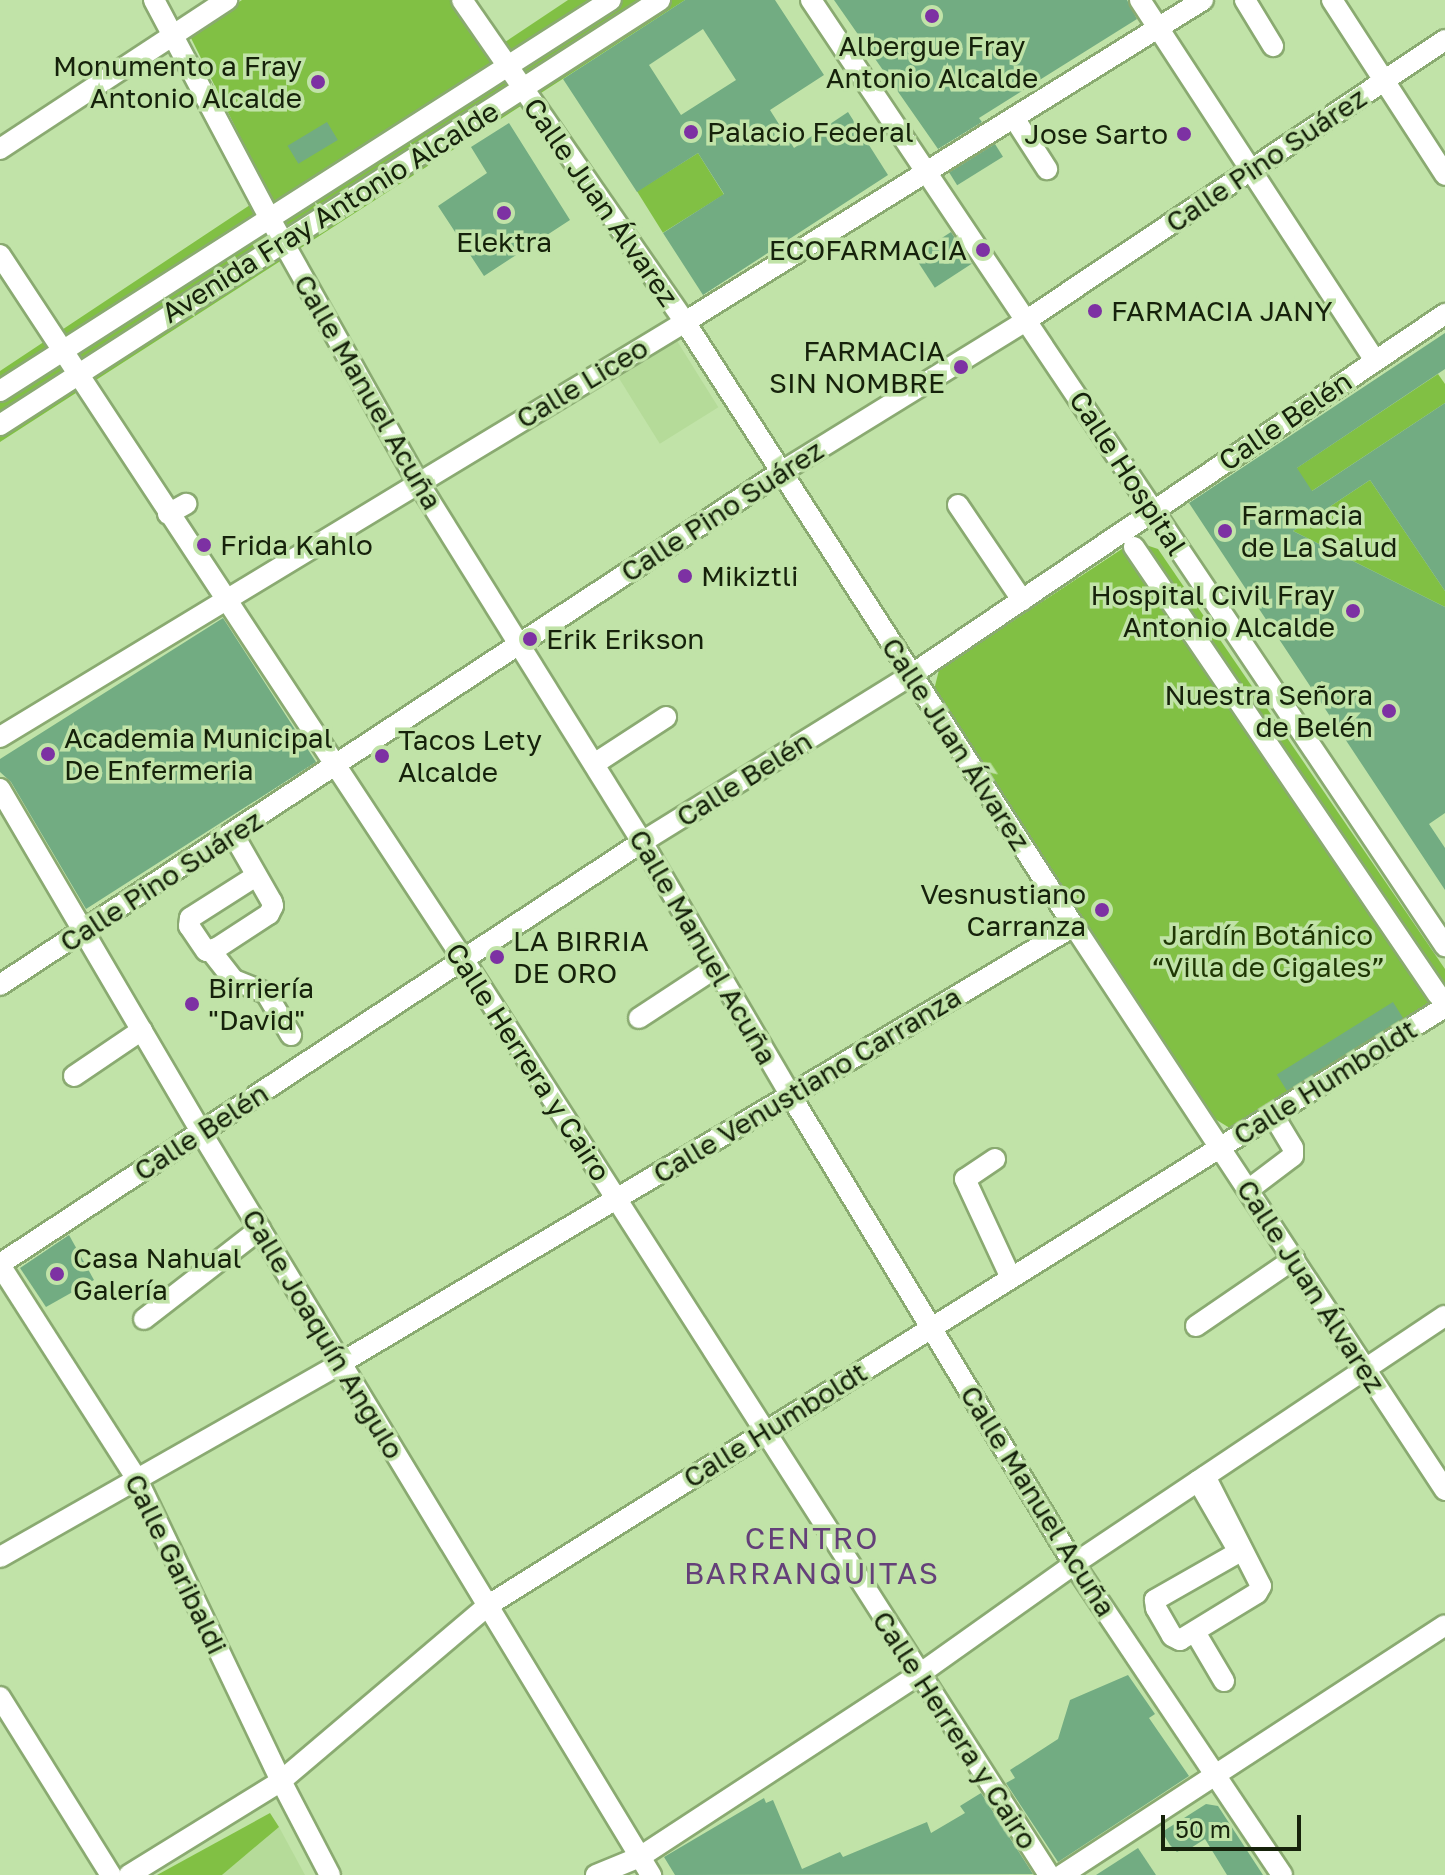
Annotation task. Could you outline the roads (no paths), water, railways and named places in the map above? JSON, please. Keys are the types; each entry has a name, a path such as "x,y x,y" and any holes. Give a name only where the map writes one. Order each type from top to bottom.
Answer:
{"street":[{"name":"Calle Manuel Acuña","path":"154,0 283,244 418,482 642,842 791,1096 1074,1564 1282,1875"},
{"path":"0,149 227,0"},
{"name":"Calle Juan Álvarez","path":"462,0 685,322 1074,926 1445,1490"},
{"name":"Avenida Fray Antonio Alcalde","path":"0,391 611,0"},
{"name":"Avenida Fray Antonio Alcalde","path":"0,425 660,0"},
{"name":"Calle Hospital","path":"811,0 1027,320 1151,512 1445,946"},
{"path":"1140,0 1375,360"},
{"name":"Calle Liceo","path":"0,737 685,322 1203,0"},
{"path":"1245,0 1273,46"},
{"path":"1332,0 1445,175"},
{"name":"Calle Pino Suárez","path":"0,985 336,766 518,642 781,472 1027,320 1445,40"},
{"path":"1014,118 1047,169"},
{"name":"Calle Herrera y Cairo","path":"0,255 75,374 177,509 225,600 463,959 918,1675 1049,1875"},
{"name":"Calle Belén","path":"0,1264 642,842 911,675 1445,314"},
{"path":"958,505 1022,600"},
{"path":"1134,547 1442,1001"},
{"path":"594,764 666,717"},
{"name":"Calle Joaquín Angulo","path":"0,789 201,1132 651,1875"},
{"path":"211,951 272,911 272,902 233,834"},
{"path":"256,876 190,918 189,926 202,947 211,951 234,980 266,993 291,1035"},
{"name":"Calle Venustiano Carranza","path":"0,1557 341,1363 1074,926"},
{"path":"639,1018 715,968"},
{"name":"Calle Humboldt","path":"129,1875 281,1781 487,1606 1221,1148 1442,1001"},
{"path":"74,1076 142,1030"},
{"path":"1248,1190 1293,1156 1293,1148 1273,1115"},
{"path":"995,1159 965,1179 1011,1278"},
{"path":"144,1319 260,1229"},
{"path":"1196,1326 1294,1259"},
{"name":"Calle Garibaldi","path":"0,1264 137,1479 281,1781 330,1875"},
{"path":"596,1875 640,1857 918,1675 1074,1564 1445,1316"},
{"path":"1202,1478 1260,1582 1260,1590 1195,1632 1176,1639 1156,1608 1155,1600 1241,1551"},
{"path":"1062,1875 1445,1625"},
{"path":"1195,1632 1224,1681"},
{"path":"0,1697 111,1875"}],"place":[{"name":"Albergue Fray Antonio Alcalde","path":"932,16"},
{"name":"Monumento a Fray Antonio Alcalde","path":"318,82"},
{"name":"Palacio Federal","path":"691,132"},
{"name":"Jose Sarto","path":"1184,134"},
{"name":"Elektra","path":"504,213"},
{"name":"ECOFARMACIA","path":"983,250"},
{"name":"FARMACIA JANY","path":"1095,311"},
{"name":"FARMACIA SIN NOMBRE","path":"961,367"},
{"name":"Farmacia de La Salud","path":"1225,531"},
{"name":"Frida Kahlo","path":"204,545"},
{"name":"Mikiztli","path":"685,576"},
{"name":"Hospital Civil Fray Antonio Alcalde","path":"1353,611"},
{"name":"Erik Erikson","path":"530,639"},
{"name":"Nuestra Señora de Belén","path":"1389,711"},
{"name":"Academia Municipal De Enfermeria","path":"48,754"},
{"name":"Tacos Lety Alcalde","path":"382,756"},
{"name":"Vesnustiano Carranza","path":"1102,910"},
{"name":"LA BIRRIA DE ORO","path":"497,957"},
{"name":"Birriería \"David\"","path":"192,1004"},
{"name":"Casa Nahual Galería","path":"57,1274"}],"district":[{"name":"CENTRO BARRANQUITAS","path":"812,1555"}],"park label":[{"name":"Jardín Botánico “Villa de Cigales”","path":"1268,951"}]}
